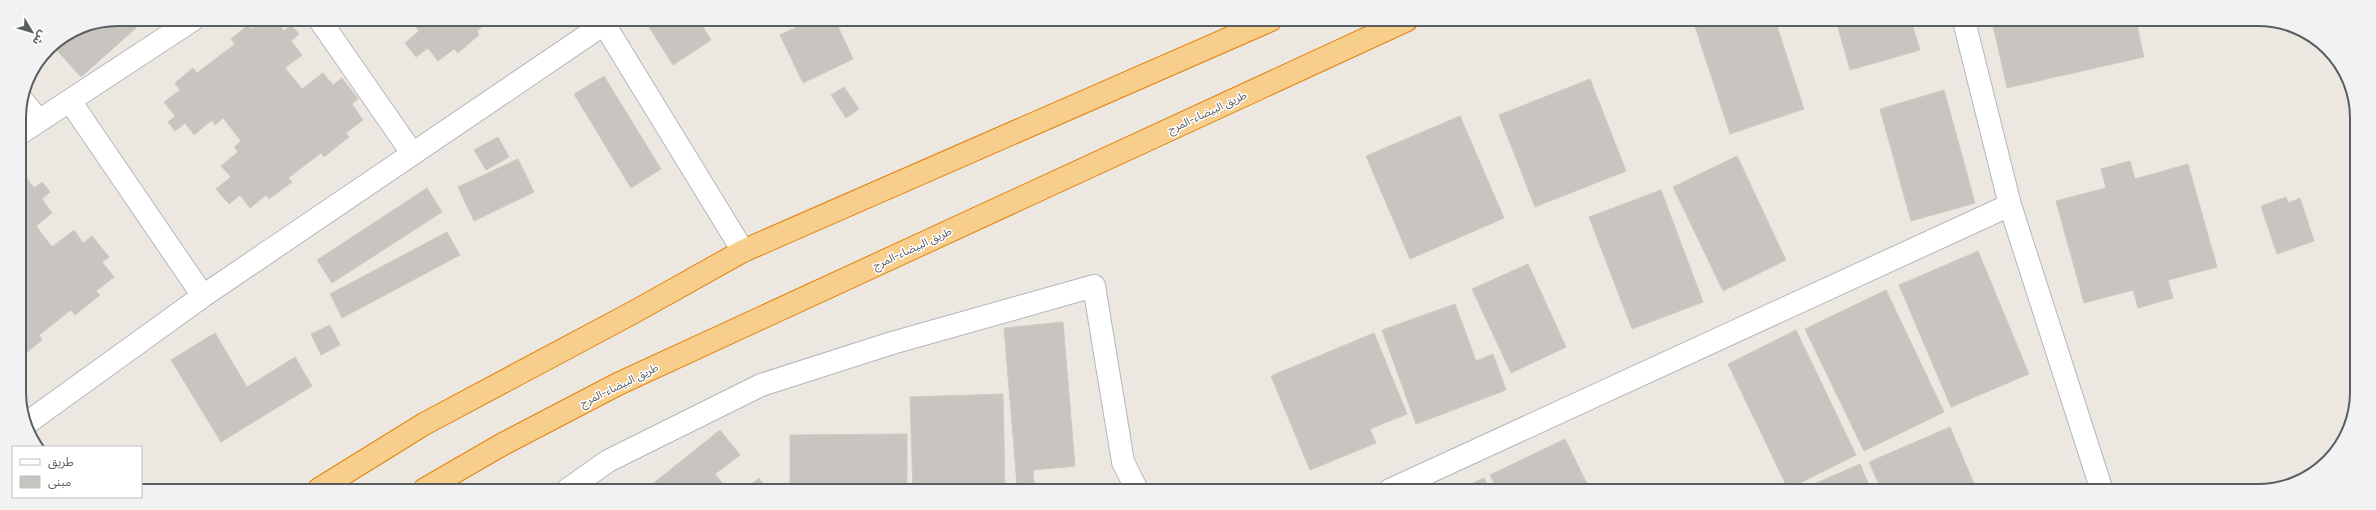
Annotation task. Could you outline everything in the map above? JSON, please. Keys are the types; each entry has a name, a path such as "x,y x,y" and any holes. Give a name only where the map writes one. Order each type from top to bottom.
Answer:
{"highway":[{"path":"327,484 424,424 634,312 743,251 1247,26"},
{"name":"طريق البيضاء-المرج","path":"434,484 503,444 618,384 1394,26"}],"street":[{"path":"26,129 183,26"},
{"path":"325,26 412,153"},
{"path":"31,420 203,296 596,26"},
{"path":"604,26 743,251"},
{"path":"1965,26 2010,205 2100,484"},
{"path":"70,101 203,296"},
{"path":"27,106 39,121"},
{"path":"1403,484 2010,205"},
{"path":"575,484 608,461 761,385 892,343 1094,286 1123,462 1134,484"}],"building":[{"path":"118,26 138,26 81,77 56,50 72,38 94,29"},
{"path":"247,26 252,29 256,26 280,26 284,31 292,26 299,34 291,41 302,55 285,68 302,89 323,73 333,85 342,78 358,99 352,104 363,120 346,133 349,137 324,157 321,153 288,178 292,182 269,199 266,195 250,208 240,195 229,204 216,189 231,177 221,166 238,152 234,147 241,141 223,118 215,125 212,120 194,135 185,123 175,131 168,122 175,116 164,102 180,90 175,83 193,68 197,73 235,44 231,39"},
{"path":"415,26 483,26 477,31 479,35 458,53 454,49 438,61 428,48 416,57 405,43 419,31"},
{"path":"648,26 702,26 711,40 673,65"},
{"path":"799,26 838,26 853,59 803,83 780,35"},
{"path":"1695,26 1777,26 1804,109 1730,134"},
{"path":"1838,26 1913,26 1920,50 1850,70"},
{"path":"1993,26 2137,26 2144,57 2007,88"},
{"path":"604,76 661,169 631,188 574,94"},
{"path":"1590,79 1626,171 1535,207 1499,115"},
{"path":"844,87 859,109 846,118 831,95"},
{"path":"1944,90 1975,203 1911,221 1880,109"},
{"path":"1460,116 1504,218 1410,259 1366,156"},
{"path":"498,137 509,157 486,170 474,150"},
{"path":"1737,156 1786,260 1723,291 1673,187"},
{"path":"518,159 534,192 474,221 458,187"},
{"path":"2130,161 2135,179 2188,164 2217,267 2168,280 2173,298 2138,308 2133,290 2084,303 2056,201 2106,188 2101,169"},
{"path":"26,177 34,188 42,182 50,192 42,199 52,213 36,226 52,247 74,230 83,243 92,236 109,257 102,262 114,277 96,291 100,295 75,315 71,310 39,335 42,340 26,353"},
{"path":"427,188 442,212 332,283 317,260"},
{"path":"1661,190 1703,302 1632,329 1589,217"},
{"path":"2286,197 2288,203 2300,198 2314,241 2277,254 2261,206"},
{"path":"447,232 460,255 342,318 330,294"},
{"path":"1978,251 2029,374 1951,407 1899,285"},
{"path":"1528,264 1566,347 1511,373 1472,289"},
{"path":"1886,290 1944,412 1864,451 1805,329"},
{"path":"1455,304 1476,361 1493,354 1506,390 1416,424 1382,330"},
{"path":"1063,322 1075,466 1033,470 1034,484 1017,484 1004,328"},
{"path":"330,325 340,345 321,355 311,334"},
{"path":"1796,330 1856,455 1798,484 1786,484 1728,364"},
{"path":"215,333 247,387 295,357 312,386 221,442 171,360"},
{"path":"1374,333 1407,414 1370,429 1376,443 1310,470 1271,376"},
{"path":"1003,394 1005,484 913,484 910,397"},
{"path":"1950,427 1974,484 1879,484 1869,462"},
{"path":"720,430 740,455 715,474 723,484 652,484"},
{"path":"907,434 907,484 790,484 790,435"},
{"path":"1565,439 1587,484 1494,484 1490,475"},
{"path":"1860,464 1868,484 1814,484"},
{"path":"759,478 764,484 752,484"},
{"path":"1484,478 1487,484 1471,484"}]}
